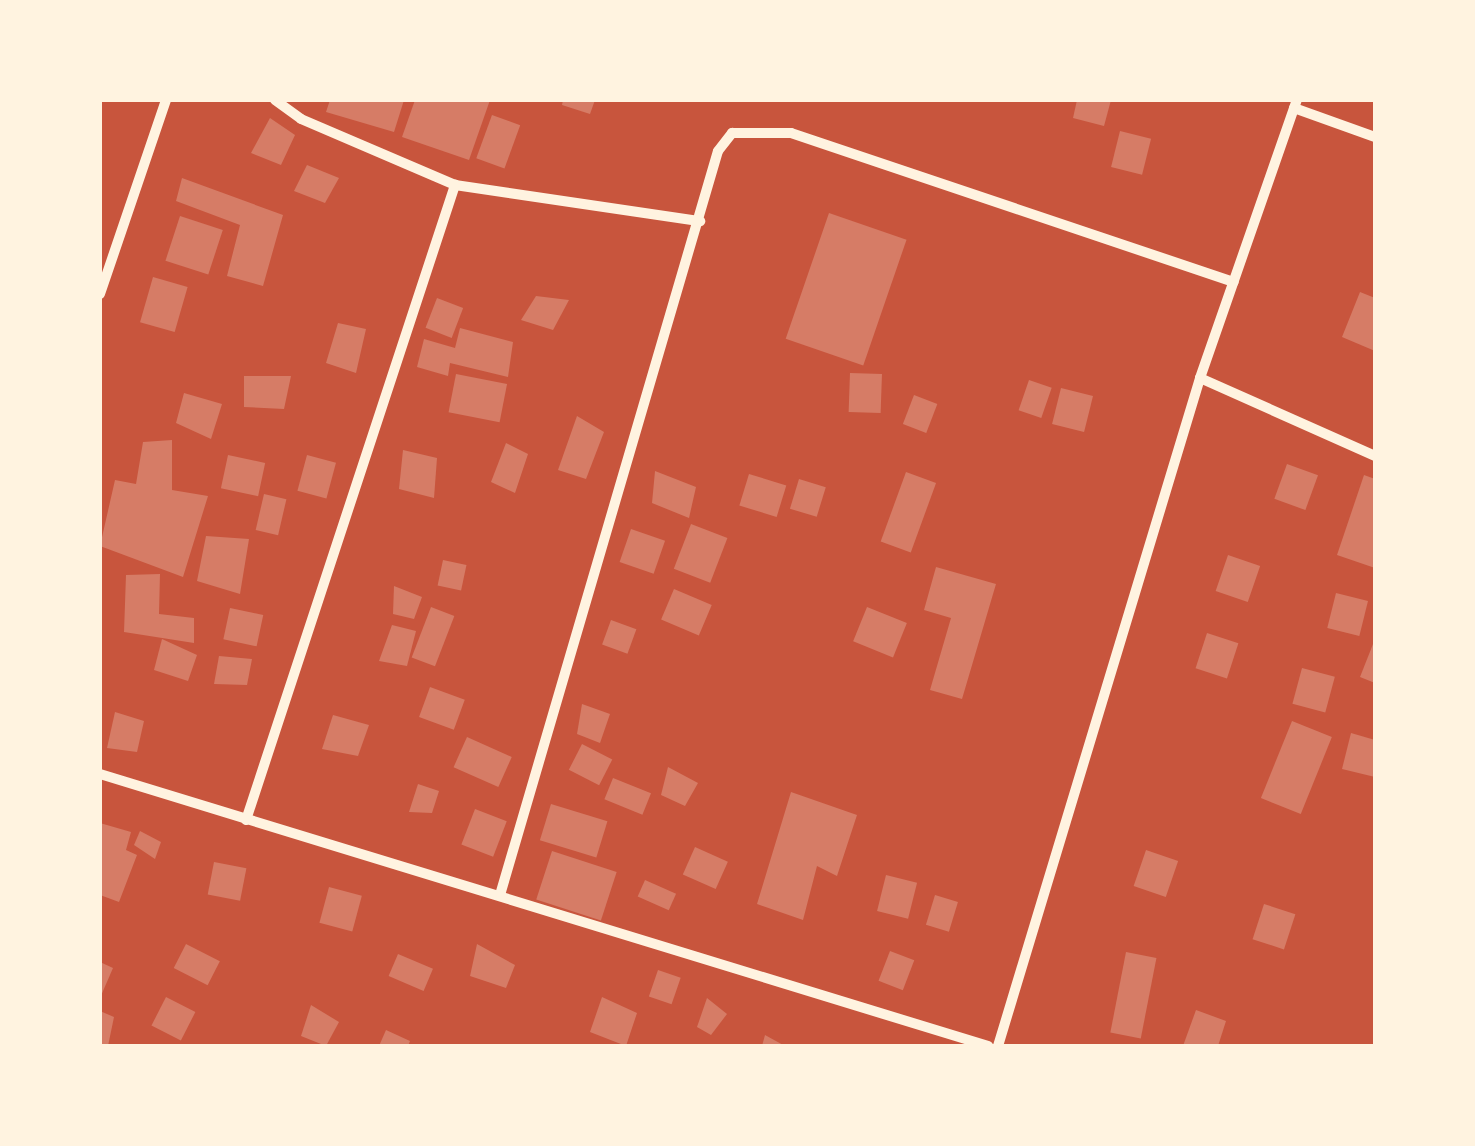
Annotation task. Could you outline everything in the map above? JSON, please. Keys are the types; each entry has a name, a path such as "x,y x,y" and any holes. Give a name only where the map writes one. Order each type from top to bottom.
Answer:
{"street":[{"path":"100,294 166,100"},
{"path":"275,100 301,119 455,185 700,221"},
{"path":"998,1046 1200,378 1296,104 1375,136"},
{"path":"500,895 718,151 732,132 756,128 791,133 1234,282"},
{"path":"246,820 455,185"},
{"path":"1200,378 1375,456"},
{"path":"100,774 988,1046"}],"building":[{"path":"330,100 404,100 394,132 326,112"},
{"path":"415,100 490,100 469,160 402,137"},
{"path":"563,100 595,100 590,114 562,105"},
{"path":"1077,100 1111,100 1104,126 1073,118"},
{"path":"492,115 520,125 504,168 476,158"},
{"path":"270,118 295,135 281,165 251,153"},
{"path":"1120,131 1151,139 1142,175 1111,167"},
{"path":"307,165 339,178 325,203 294,191"},
{"path":"182,178 283,215 263,286 227,276 240,225 176,201"},
{"path":"829,213 907,240 863,365 786,339"},
{"path":"180,216 223,230 208,275 165,261"},
{"path":"153,277 188,287 175,332 140,322"},
{"path":"1360,292 1375,298 1375,351 1342,337"},
{"path":"536,296 569,300 553,330 521,320"},
{"path":"437,298 463,308 452,338 426,328"},
{"path":"338,323 366,329 356,373 326,363"},
{"path":"460,328 513,342 508,377 450,363 448,376 417,367 424,339 455,348"},
{"path":"850,373 882,374 881,413 849,412"},
{"path":"456,374 507,384 500,422 449,412"},
{"path":"244,376 291,376 284,409 244,407"},
{"path":"1029,380 1052,388 1041,418 1019,410"},
{"path":"1061,388 1093,396 1084,432 1052,424"},
{"path":"184,393 222,404 211,439 176,423"},
{"path":"914,395 937,404 926,433 903,424"},
{"path":"577,416 604,432 586,479 558,470"},
{"path":"172,440 172,490 208,496 183,577 100,546 115,480 136,484 143,442"},
{"path":"506,443 528,454 515,493 491,482"},
{"path":"403,450 437,458 434,498 399,489"},
{"path":"228,455 265,463 258,496 221,488"},
{"path":"307,455 336,463 326,499 297,491"},
{"path":"1287,464 1318,475 1305,510 1274,499"},
{"path":"655,471 696,487 689,518 652,503"},
{"path":"906,472 936,483 911,552 881,542"},
{"path":"749,474 786,485 777,517 739,506"},
{"path":"1364,475 1375,479 1375,568 1337,555"},
{"path":"799,479 826,487 817,517 790,509"},
{"path":"264,494 286,499 278,535 256,530"},
{"path":"691,524 727,538 710,583 674,569"},
{"path":"631,529 665,541 654,574 620,562"},
{"path":"206,536 249,539 240,594 197,581"},
{"path":"1228,555 1260,566 1248,602 1216,591"},
{"path":"443,560 466,565 461,590 438,585"},
{"path":"936,567 996,584 962,699 930,690 951,618 924,610"},
{"path":"160,574 159,614 194,618 194,643 124,632 126,575"},
{"path":"394,586 422,597 414,619 393,614"},
{"path":"674,589 712,605 699,635 661,619"},
{"path":"1336,593 1368,601 1359,636 1327,628"},
{"path":"431,607 454,616 435,666 412,657"},
{"path":"867,607 907,623 893,657 853,641"},
{"path":"230,608 263,615 257,646 223,639"},
{"path":"611,620 636,629 627,654 602,644"},
{"path":"392,625 416,631 407,666 379,661"},
{"path":"1207,633 1238,643 1227,678 1196,668"},
{"path":"162,639 197,655 188,681 154,670"},
{"path":"1375,639 1375,683 1360,677"},
{"path":"219,656 252,659 247,685 214,684"},
{"path":"1302,668 1335,677 1325,713 1292,704"},
{"path":"430,687 465,700 454,730 419,717"},
{"path":"582,704 610,714 600,743 577,734"},
{"path":"115,712 144,721 137,752 107,748"},
{"path":"333,715 369,725 358,756 322,749"},
{"path":"1292,721 1332,737 1301,814 1261,798"},
{"path":"1351,733 1375,740 1375,777 1342,769"},
{"path":"467,737 512,757 498,787 454,767"},
{"path":"582,744 612,759 599,785 569,770"},
{"path":"668,767 698,783 685,806 661,795"},
{"path":"613,778 651,793 642,815 604,799"},
{"path":"418,784 439,791 432,813 409,812"},
{"path":"791,792 857,815 837,876 817,866 803,920 757,904"},
{"path":"551,804 607,821 596,858 540,840"},
{"path":"475,809 507,821 493,857 461,844"},
{"path":"100,823 131,832 126,850 137,855 119,902 100,895"},
{"path":"140,831 161,842 155,859 134,845"},
{"path":"695,847 728,862 716,889 683,874"},
{"path":"1146,850 1178,861 1166,897 1134,886"},
{"path":"552,851 617,872 601,921 536,900"},
{"path":"214,862 246,868 240,901 208,894"},
{"path":"886,875 917,883 908,919 877,911"},
{"path":"645,880 676,894 669,910 638,896"},
{"path":"329,887 362,896 352,932 319,923"},
{"path":"935,895 958,902 949,932 926,925"},
{"path":"1264,904 1295,914 1284,949 1253,939"},
{"path":"186,944 220,961 208,985 174,968"},
{"path":"477,944 515,965 506,988 470,976"},
{"path":"890,951 914,960 903,990 879,981"},
{"path":"1126,952 1156,958 1141,1038 1110,1032"},
{"path":"398,954 433,969 424,991 389,976"},
{"path":"100,962 113,968 100,998"},
{"path":"658,970 681,978 672,1004 649,996"},
{"path":"166,997 195,1012 181,1040 151,1026"},
{"path":"602,997 637,1013 626,1046 590,1032"},
{"path":"707,998 727,1014 711,1035 697,1027"},
{"path":"311,1005 339,1022 326,1046 301,1036"},
{"path":"1196,1010 1226,1021 1218,1046 1183,1046"},
{"path":"100,1011 114,1017 108,1046 100,1044"},
{"path":"386,1030 410,1041 408,1046 379,1046"},
{"path":"765,1035 785,1046 762,1046"}]}
